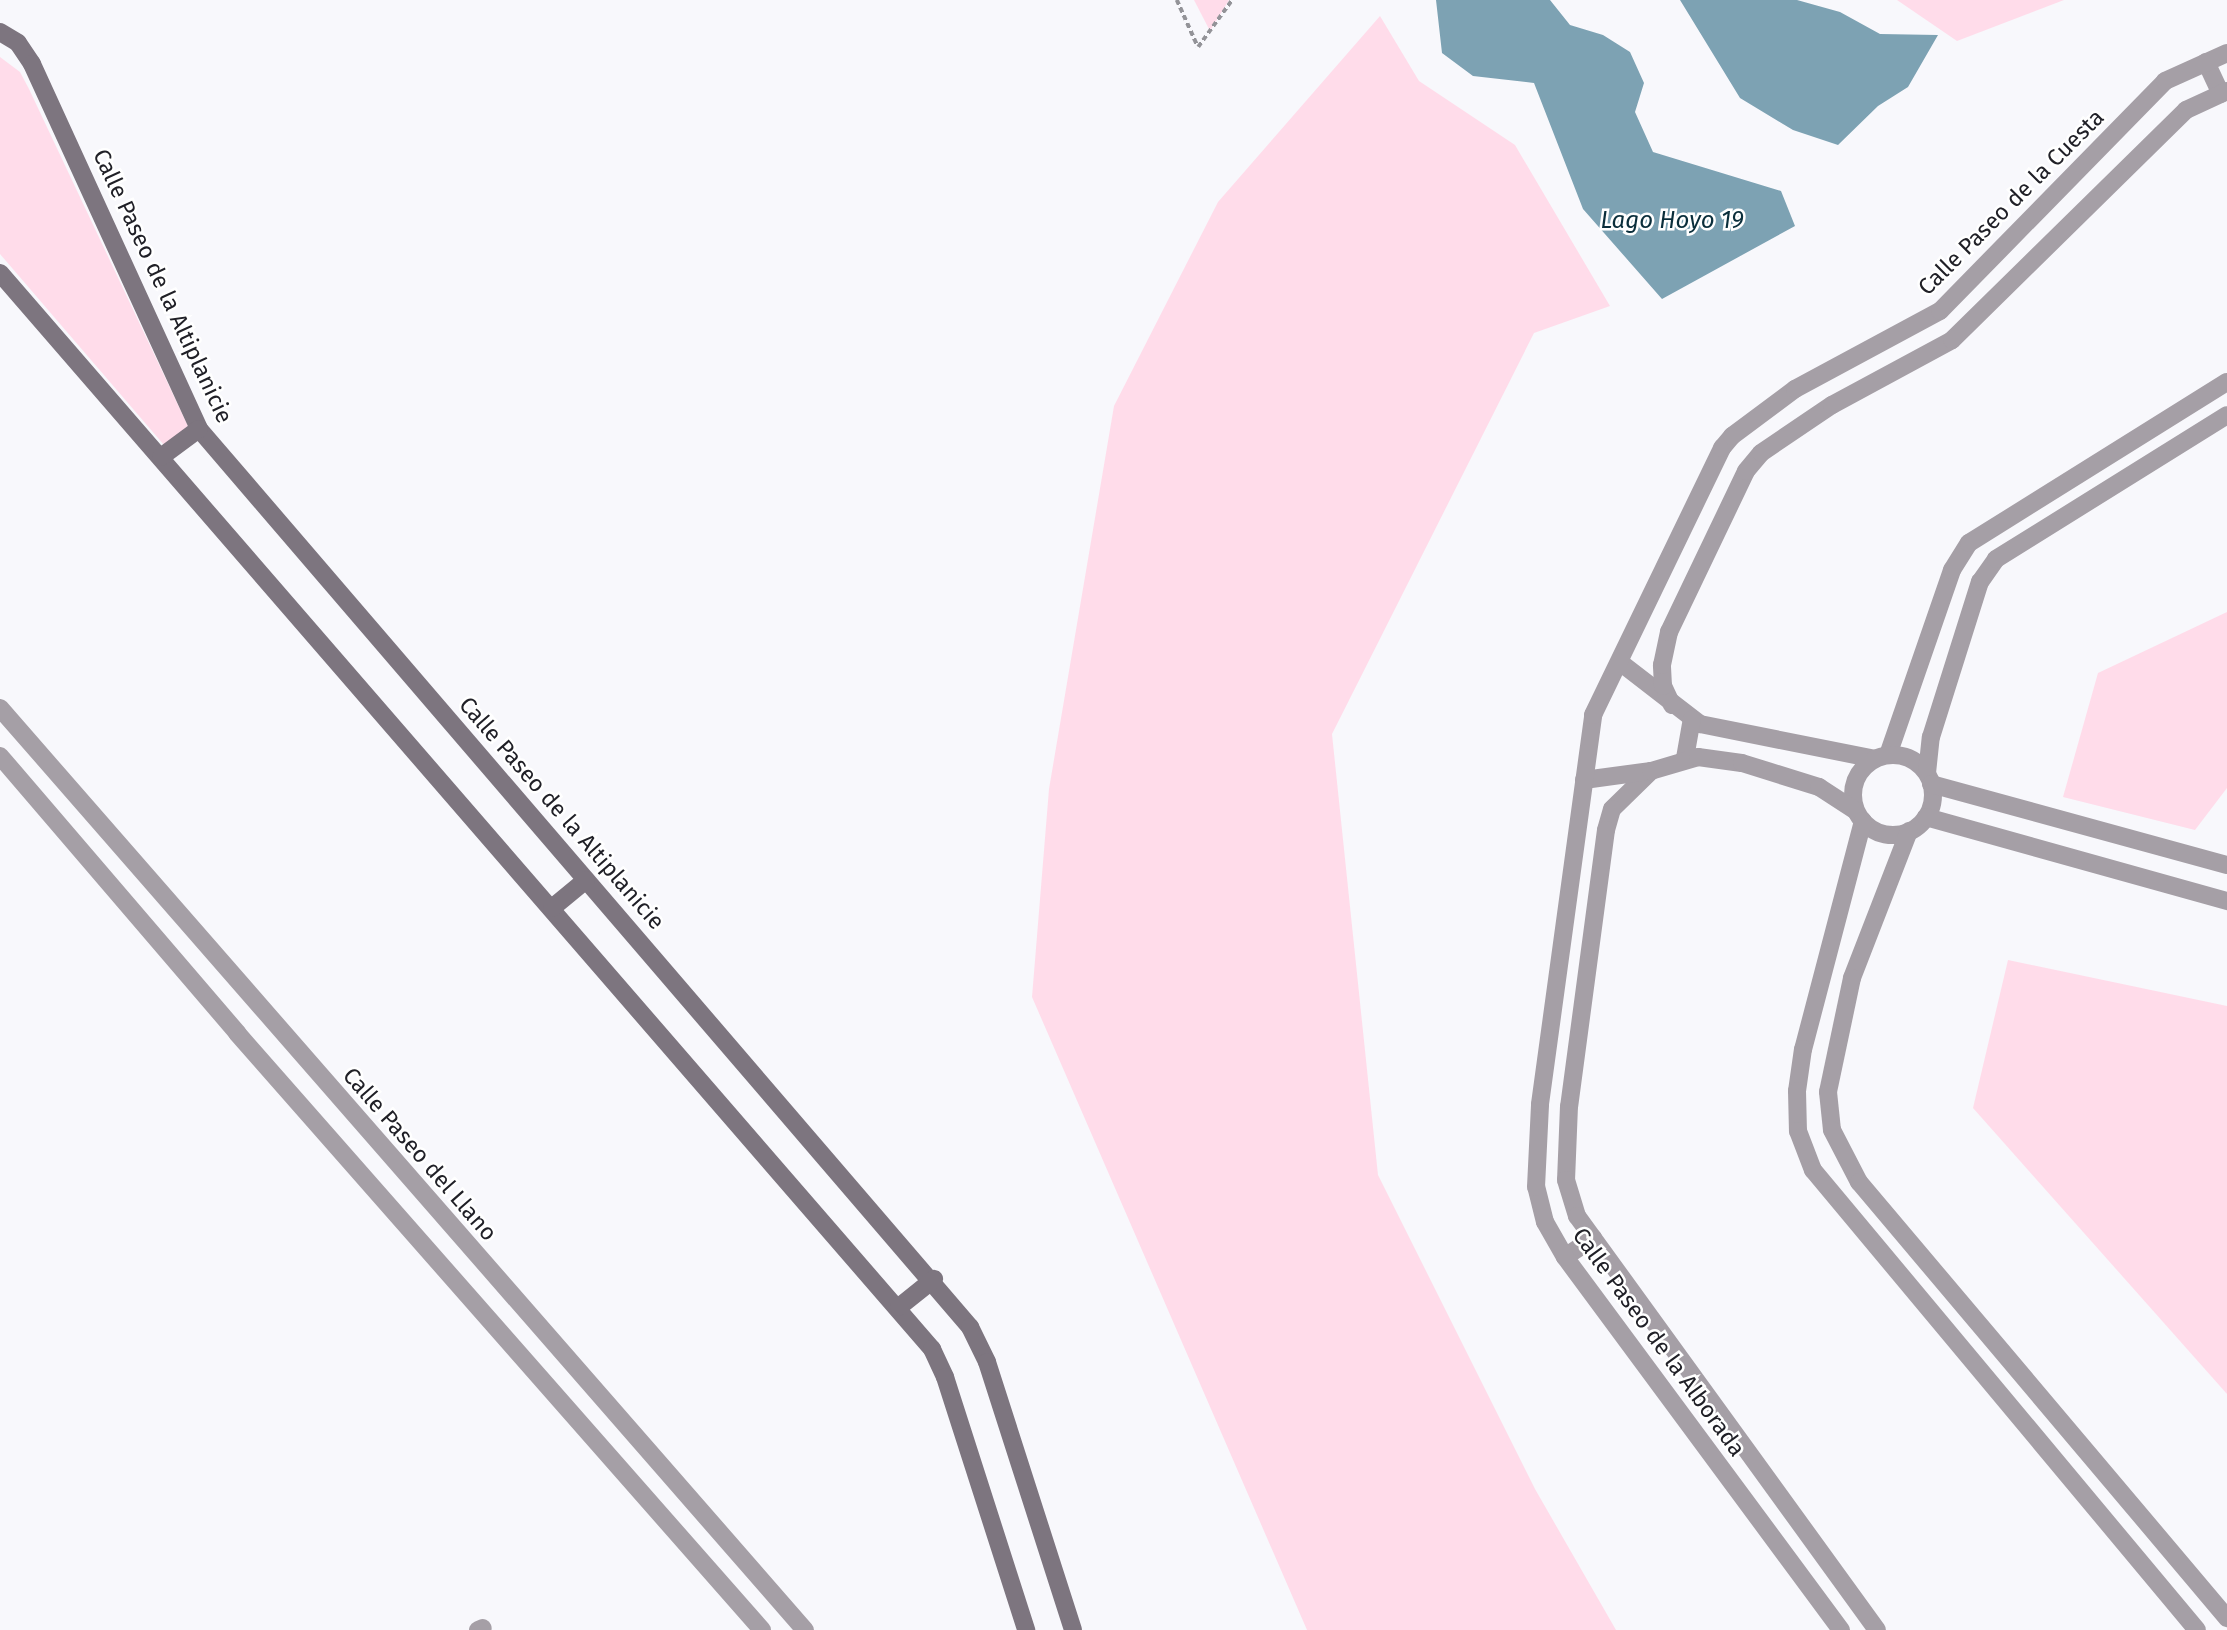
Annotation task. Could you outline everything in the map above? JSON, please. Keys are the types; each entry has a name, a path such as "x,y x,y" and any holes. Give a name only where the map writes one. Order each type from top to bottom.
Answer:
{"street":[{"name":"Calle Paseo de la Altiplanicie","path":"0,32 18,43 32,64 199,429 586,880 934,1279 970,1327 987,1362 1073,1630"},
{"name":"Calle Paseo de la Cuesta","path":"1593,715 1621,663 1722,448 1795,389 1940,311 2165,81 2227,53"},
{"path":"1672,705 1663,686 1662,665 1669,632 1746,471 1761,453 1858,391 1952,340 2186,110 2224,92 2206,62"},
{"path":"0,273 899,1307 932,1349 945,1377 1026,1630"},
{"path":"1844,363 1858,391"},
{"path":"2197,1630 1813,1170 1798,1131 1803,1049 1859,816 1855,783 1882,757 1952,570 1969,543 2227,382"},
{"path":"2227,415 1996,559 1976,595 1931,737 1926,817 1909,831 1852,978 1828,1092 1832,1130 1859,1182 2227,1618"},
{"path":"162,457 199,429"},
{"path":"1621,663 1692,720 1782,743 1882,757 1910,758 1929,779 2227,865"},
{"name":"Calle Paseo del Llano","path":"0,708 260,1010 805,1630"},
{"name":"Calle Paseo de la Alborada","path":"1593,715 1540,1104 1536,1187 1545,1222 1565,1257 1841,1630"},
{"path":"1685,758 1692,720"},
{"path":"0,756 237,1033 646,1494 762,1630"},
{"path":"1584,780 1651,771 1685,758 1775,772 1819,787 1887,834 1909,831"},
{"name":"Calle Paseo de la Alborada","path":"1651,771 1612,808 1606,830 1569,1106 1566,1180 1577,1216 1868,1627"},
{"path":"1926,817 2227,901"},
{"path":"552,908 586,880"},
{"path":"237,1033 260,1010"},
{"path":"1565,1257 1593,1238"},
{"path":"1900,1273 1922,1256"},
{"path":"899,1307 934,1279"},
{"path":"646,1494 670,1475"}],"path":[{"path":"1177,0 1198,47 1233,0"}],"shaded area":[{"path":"1194,0 1229,0 1210,31"},
{"path":"1897,0 2064,0 1957,41"},
{"path":"1380,16 1419,81 1515,145 1610,306 1534,333 1332,734 1378,1175 1535,1489 1616,1630 1307,1630 1032,997 1049,789 1114,406 1218,202"},
{"path":"0,57 20,72 29,89 188,426 164,445 0,254"},
{"path":"2227,612 2227,788 2195,830 2063,797 2098,673"},
{"path":"2008,960 2227,1006 2227,1394 1973,1108"}],"water":[{"name":"Lago Hoyo 19","path":"1436,0 1550,0 1570,25 1603,35 1630,52 1644,83 1635,112 1653,152 1781,191 1795,226 1662,299 1583,209 1534,83 1473,76 1442,53"},
{"path":"1680,0 1797,0 1840,12 1880,34 1938,35 1908,87 1878,106 1838,145 1793,130 1740,98"}]}
